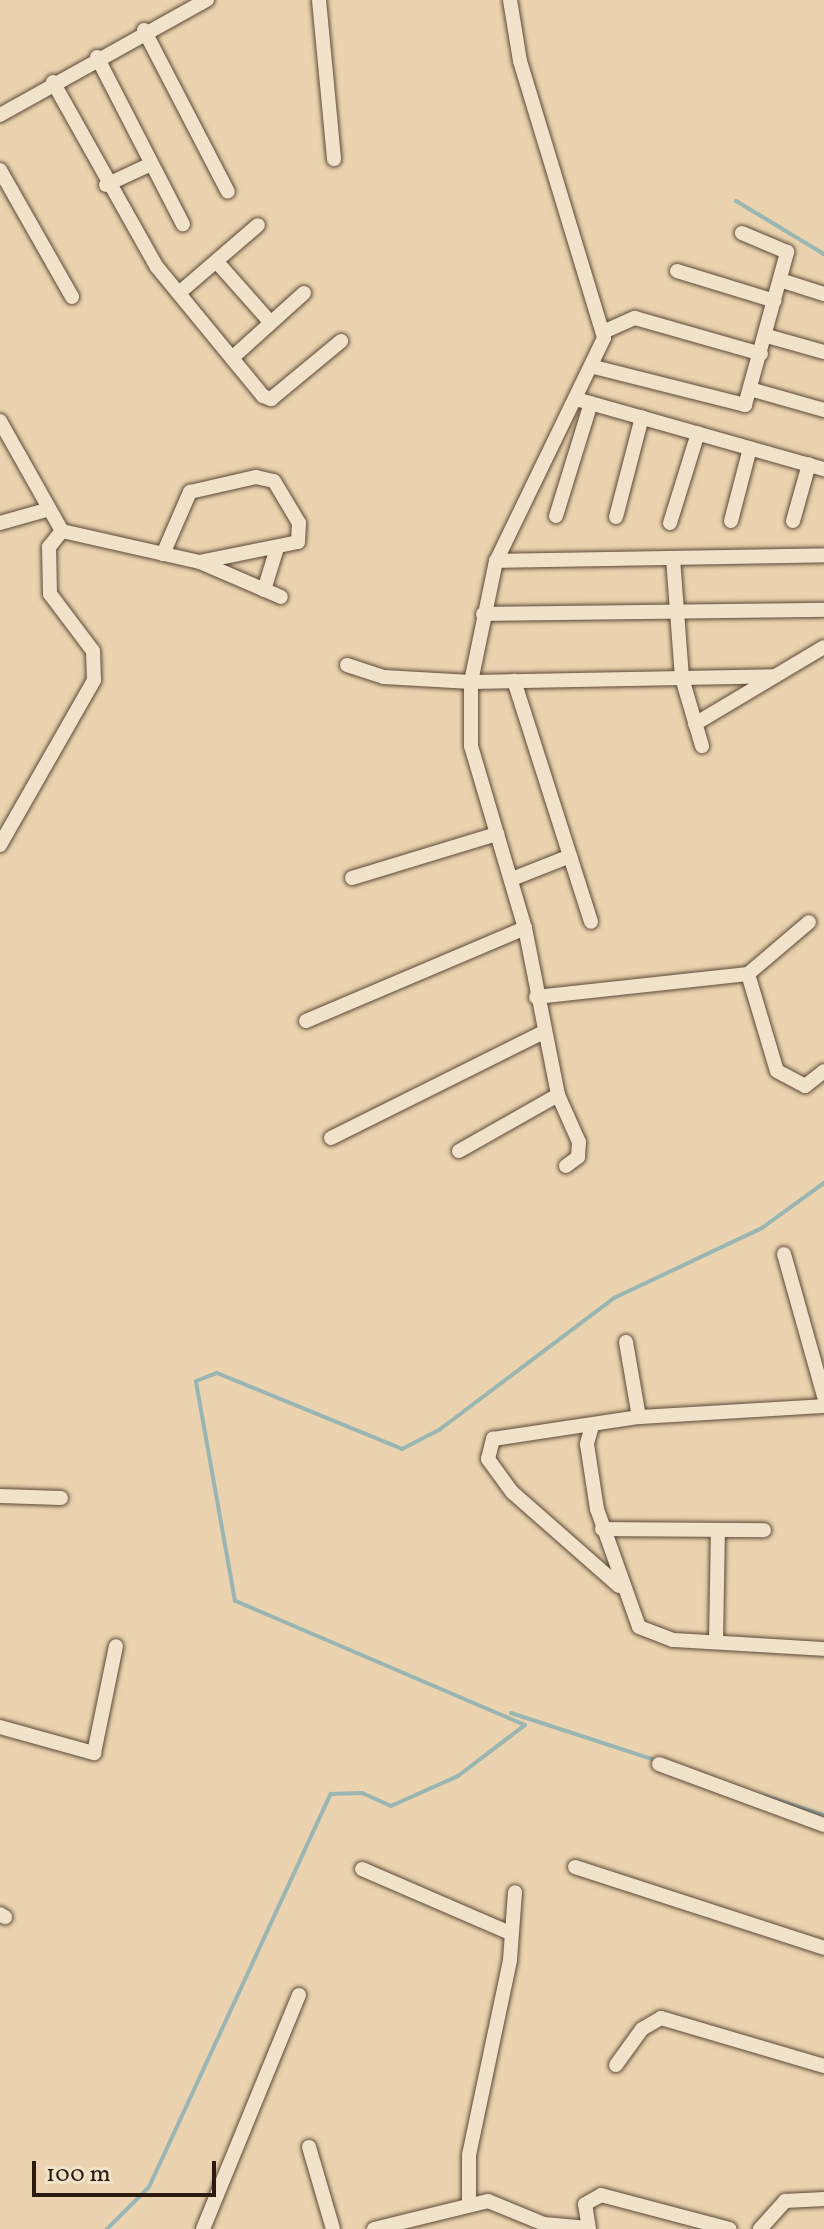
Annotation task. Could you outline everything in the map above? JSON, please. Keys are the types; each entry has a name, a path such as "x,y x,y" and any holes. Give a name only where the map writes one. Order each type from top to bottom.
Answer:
{"street":[{"path":"319,0 334,159"},
{"path":"510,0 520,61 603,332 556,516"},
{"path":"0,115 144,30 203,1"},
{"path":"144,30 228,192"},
{"path":"97,57 183,224"},
{"path":"53,82 106,185 179,293 232,358 271,399 341,341"},
{"path":"106,185 151,164"},
{"path":"0,170 72,297"},
{"path":"179,293 258,225"},
{"path":"594,367 739,408 750,389 767,336 784,247 742,233"},
{"path":"217,262 271,323"},
{"path":"677,271 775,301"},
{"path":"780,280 824,294"},
{"path":"232,358 304,293"},
{"path":"603,332 635,318 761,354"},
{"path":"767,336 824,352"},
{"path":"750,389 824,410"},
{"path":"583,401 816,466 793,521"},
{"path":"566,1166 578,1157 579,1142 558,1095 542,1033 525,928 471,746 471,682 496,561 583,401"},
{"path":"616,517 642,417"},
{"path":"0,421 46,510 62,531 200,562 281,597"},
{"path":"670,523 698,433"},
{"path":"731,521 750,448"},
{"path":"163,554 190,492 256,477 274,481 299,523 298,542 200,562"},
{"path":"0,523 46,510"},
{"path":"0,845 94,680 93,651 50,594 49,547 62,531"},
{"path":"264,590 277,548"},
{"path":"496,561 824,555"},
{"path":"673,558 682,678 702,746"},
{"path":"483,614 824,610"},
{"path":"695,724 824,647"},
{"path":"347,665 384,677 471,682 775,676"},
{"path":"514,681 591,922"},
{"path":"352,878 497,834"},
{"path":"512,879 570,856"},
{"path":"536,997 748,974 809,922"},
{"path":"306,1021 525,928"},
{"path":"748,974 777,1071 805,1086 824,1071"},
{"path":"331,1138 542,1033"},
{"path":"459,1151 558,1095"},
{"path":"784,1254 824,1396"},
{"path":"626,1342 639,1417"},
{"path":"619,1586 512,1492 486,1452 493,1439 639,1417 824,1406"},
{"path":"592,1426 587,1444 602,1529 628,1610 651,1635 824,1649"},
{"path":"0,1496 61,1498"},
{"path":"602,1529 764,1530"},
{"path":"716,1642 718,1531"},
{"path":"0,1727 94,1753 116,1646"},
{"path":"659,1764 824,1825"},
{"path":"575,1867 824,1948"},
{"path":"362,1869 510,1933"},
{"path":"469,2202 469,2155 515,1892"},
{"path":"203,2229 299,1995"},
{"path":"616,2065 642,2029 661,2018 824,2066"},
{"path":"309,2147 333,2229"},
{"path":"374,2229 469,2202 488,2201 544,2224 589,2228 585,2204 601,2195 730,2229"},
{"path":"762,2229 785,2201 824,2199"}],"waterway":[{"path":"736,201 824,254"},
{"path":"107,2229 149,2187 331,1794 362,1793 391,1806 458,1776 525,1725 235,1601 196,1381 217,1373 402,1449 439,1430 614,1298 762,1228 824,1183"},
{"path":"511,1713 658,1761"},
{"path":"765,1796 824,1815"}]}
